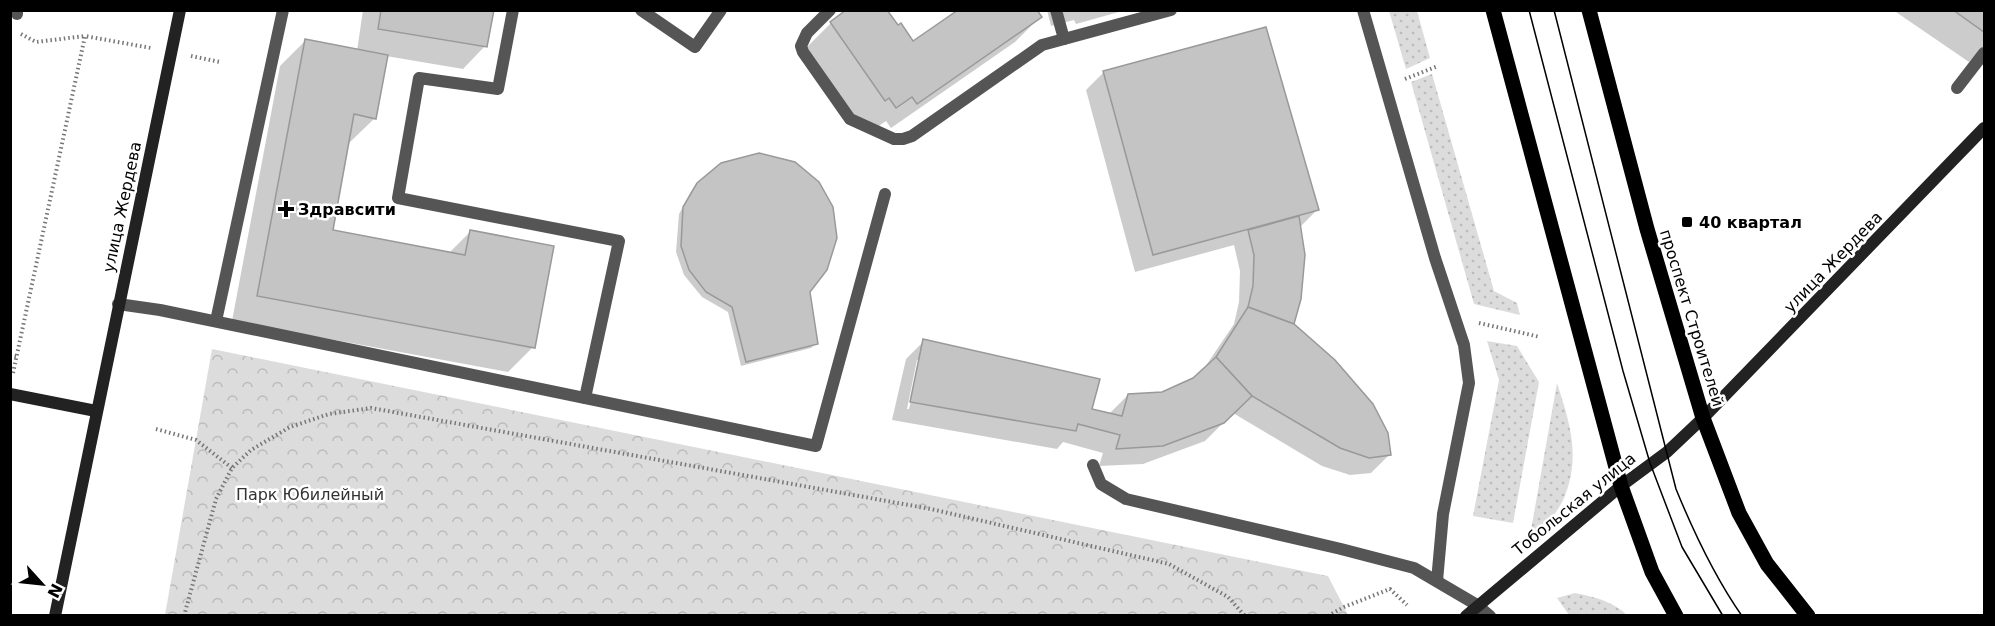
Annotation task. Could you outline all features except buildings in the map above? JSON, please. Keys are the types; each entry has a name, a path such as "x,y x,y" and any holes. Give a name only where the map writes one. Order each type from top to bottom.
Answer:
{"main road":[{"name":"улица Жердева","path":"55,615 180,10"},
{"path":"1492,10 1621,486 1652,572 1676,615"},
{"name":"проспект Строителей","path":"1589,10 1647,229 1703,418 1739,513 1767,564 1808,615"},
{"name":"улица Жердева","path":"1703,418 1984,128"},
{"path":"10,394 96,411"},
{"name":"Тобольская улица","path":"1466,615 1621,486 1667,452 1703,418"}],"street":[{"path":"216,321 283,10"},
{"path":"513,10 498,89 419,78 398,198 620,241 585,398"},
{"path":"641,10 695,47 721,10"},
{"path":"830,10 807,33 801,46 850,119 894,139 912,136 1042,45 1171,10"},
{"path":"1056,10 1064,39"},
{"path":"1363,10 1435,258 1464,345 1469,383 1443,514 1437,581"},
{"path":"1957,88 1984,53"},
{"path":"118,304 216,321 816,446 885,194"},
{"path":"1093,465 1101,484 1126,499 1352,551 1414,568 1490,615"}],"path":[{"path":"17,12 21,34 36,42 85,36 220,62"},
{"path":"13,377 85,36"},
{"path":"1402,81 1438,66"},
{"path":"1474,321 1540,337"},
{"path":"10,356 17,357"},
{"path":"184,615 216,499 232,468 251,450 290,427 329,414 371,408 931,509 1158,561 1169,564 1228,597 1245,615"},
{"path":"156,429 196,440 232,468"},
{"path":"1328,615 1390,589 1407,605"}],"green space":[{"path":"1389,11 1417,11 1430,58 1406,69"},
{"path":"1432,74 1494,291 1517,303 1520,315 1474,304 1411,82"},
{"path":"1487,341 1517,346 1539,382 1513,523 1473,516 1499,380"},
{"name":"Парк Юбилейный","path":"212,349 1328,576 1348,615 165,615"},
{"path":"1557,383 1572,440 1572,468 1562,502 1540,533 1531,530"},
{"path":"1575,593 1603,600 1627,615 1569,615 1557,598"}],"tram line":[{"path":"1529,10 1623,371 1650,463 1682,547 1723,616"},
{"path":"1554,10 1676,489 1705,554 1742,616"}],"place":[{"name":"Здравсити","path":"286,209"},
{"name":"40 квартал","path":"1687,222"}]}
